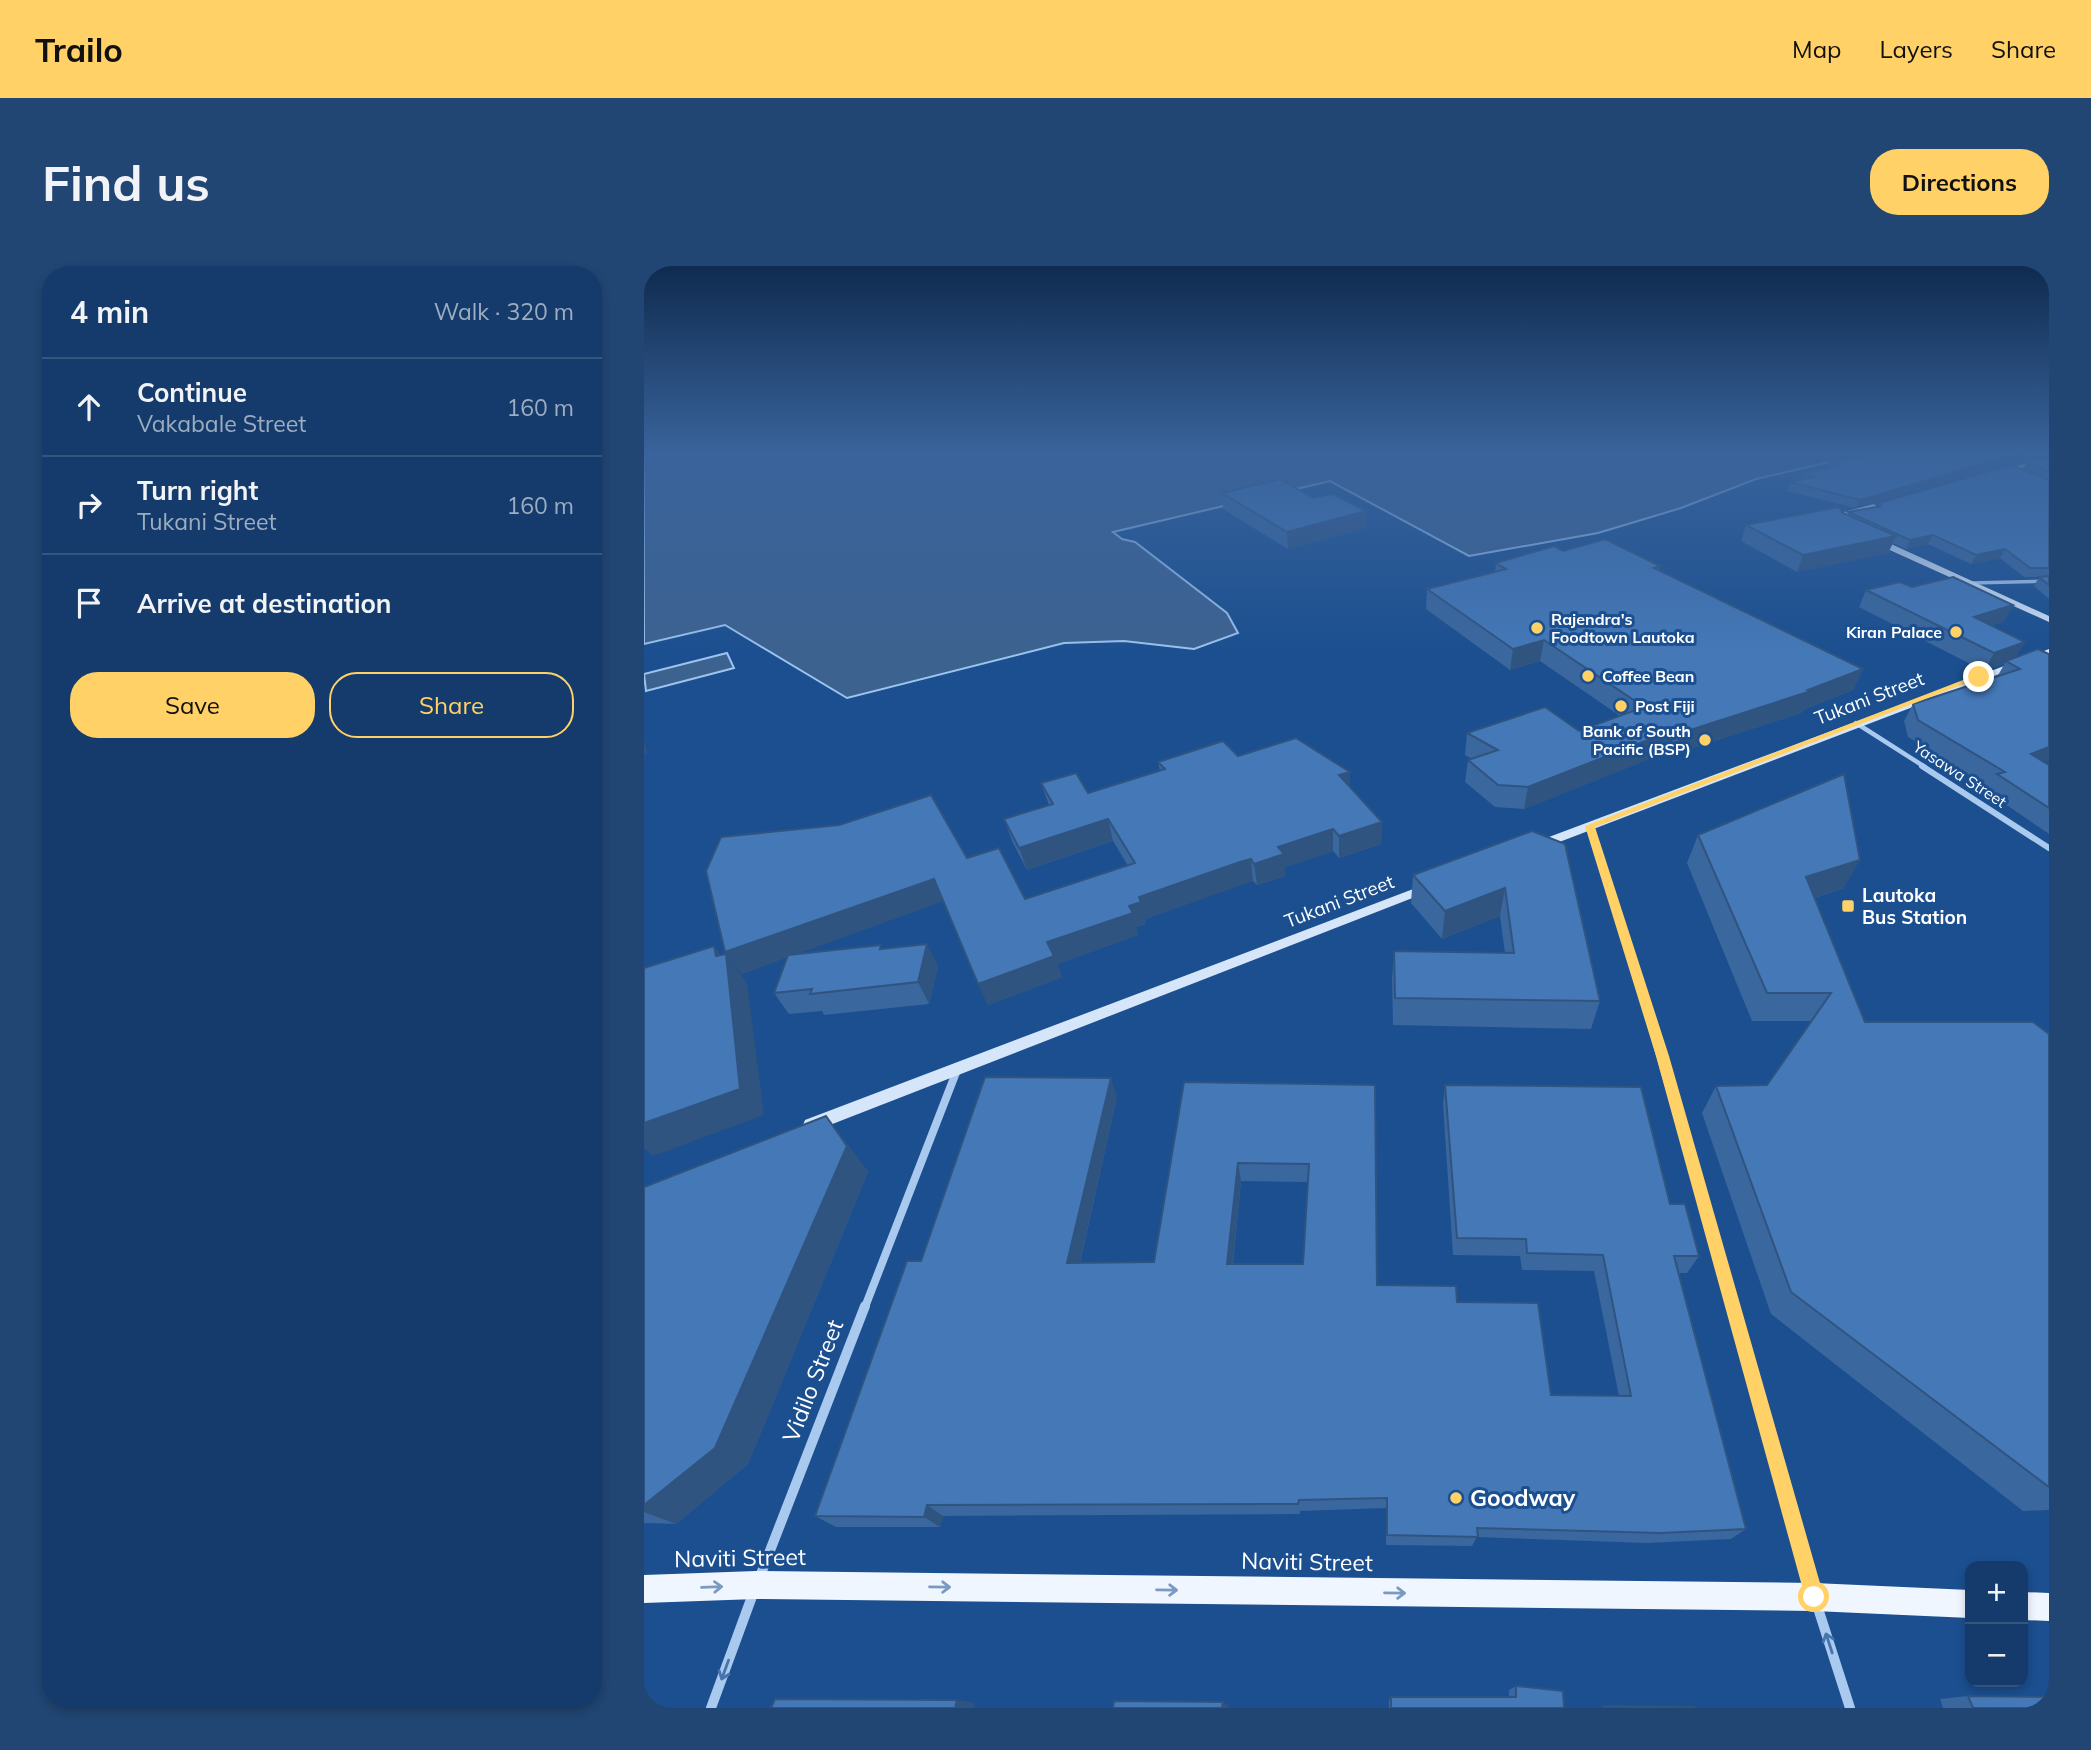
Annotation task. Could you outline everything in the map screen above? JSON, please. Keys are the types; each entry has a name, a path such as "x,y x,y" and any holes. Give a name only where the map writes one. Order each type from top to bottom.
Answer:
{"main road":[{"name":"Naviti Street","path":"644,1590 757,1585 1814,1597 1965,1604"},
{"path":"2028,1606 2049,1607"}],"street":[{"path":"1837,519 1853,530"},
{"path":"1865,535 2049,620"},
{"path":"1970,583 2049,581"},
{"name":"Tukani Street","path":"1520,852 2049,652"},
{"name":"Yasawa Street","path":"1856,723 2049,848"},
{"path":"1590,826 1662,1056 1814,1597 1850,1708"},
{"name":"Tukani Street","path":"800,1129 1443,881"},
{"name":"Vidilo Street","path":"711,1708 957,1070"}],"water":[{"path":"644,519 1167,519 1113,532 1122,539 1135,542 1227,613 1238,633 1194,649 1124,641 1064,643 847,698 725,625 644,644"},
{"path":"1401,519 1644,519 1598,533 1469,556"},
{"path":"727,653 734,668 646,691 644,674"}],"building":[{"path":"1266,519 1335,519 1287,532"},
{"path":"1775,519 1858,519 1896,536 1803,555 1746,525"},
{"path":"1864,519 2049,519 2049,568 2030,568 2005,549 1976,555 1933,535 1910,540"},
{"path":"1605,539 1660,566 1654,568 1863,669 1808,690 1811,691 1681,733 1676,729 1528,787 1498,785 1468,760 1498,750 1467,733 1545,707 1579,731 1644,707 1544,640 1513,649 1427,589 1506,569 1496,563 1554,546 1563,551"},
{"path":"2049,576 2049,585 2039,577"},
{"path":"1953,577 2013,605 1974,617 2025,642 1994,653 1866,590 1900,582 1912,587"},
{"path":"2038,649 2049,654 2049,747 2031,754 2049,765 2049,808 1997,774 2005,772 1918,720 1913,704 2020,669 2006,661"},
{"path":"1296,738 1350,772 1339,775 1382,822 1339,836 1333,829 1278,847 1284,854 1254,864 1251,859 1240,862 1139,897 1141,902 1129,906 1133,913 1047,942 1054,956 978,984 934,879 725,952 706,871 721,837 839,825 931,795 967,858 999,848 1025,899 1135,863 1108,819 1019,848 1004,819 1053,804 1041,783 1076,773 1088,793 1165,769 1158,762 1223,741 1238,756"},
{"path":"1844,774 1860,860 1806,877 1865,1022 2033,1022 2049,1034 2049,1487 1791,1292 1716,1086 1767,1085 1831,993 1767,993 1698,835"},
{"path":"1532,831 1565,844 1600,1001 1395,998 1394,951 1514,953 1505,888 1445,911 1413,875"},
{"path":"927,944 918,982 810,994 812,989 774,993 788,955 881,945 880,949"},
{"path":"714,946 716,956 726,954 740,1089 644,1123 644,968"},
{"path":"985,1077 1111,1078 1067,1263 1154,1262 1184,1082 1375,1085 1377,1285 1456,1286 1457,1302 1538,1303 1551,1395 1631,1396 1603,1255 1527,1253 1526,1239 1457,1238 1445,1085 1641,1087 1670,1204 1685,1204 1699,1256 1674,1256 1746,1529 1660,1533 1477,1528 1478,1537 1387,1535 1387,1498 1299,1500 1298,1504 927,1505 924,1517 815,1516 907,1261 921,1261","holes":["1238,1163 1309,1164 1303,1264 1227,1264"]},
{"path":"826,1116 847,1146 715,1448 644,1505 644,1187"},
{"path":"1516,1686 1563,1691 1564,1708 1391,1708 1391,1697 1516,1697"},
{"path":"1968,1696 2049,1697 2049,1708 1973,1708"},
{"path":"775,1699 957,1700 955,1708 771,1708"},
{"path":"1114,1701 1223,1702 1222,1708 1113,1708"},
{"path":"1694,1707 1694,1708 1603,1708"}],"place":[{"name":"Rajendra's Foodtown Lautoka","path":"1537,628"},
{"name":"Kiran Palace","path":"1956,632"},
{"name":"Coffee Bean","path":"1588,676"},
{"name":"Post Fiji","path":"1621,706"},
{"name":"Bank of South Pacific (BSP)","path":"1705,740"},
{"name":"Lautoka Bus Station","path":"1848,906"},
{"name":"Goodway","path":"1456,1498"}],"route":[{"path":"1814,1597 1662,1056 1590,826 1979,677"}]}
